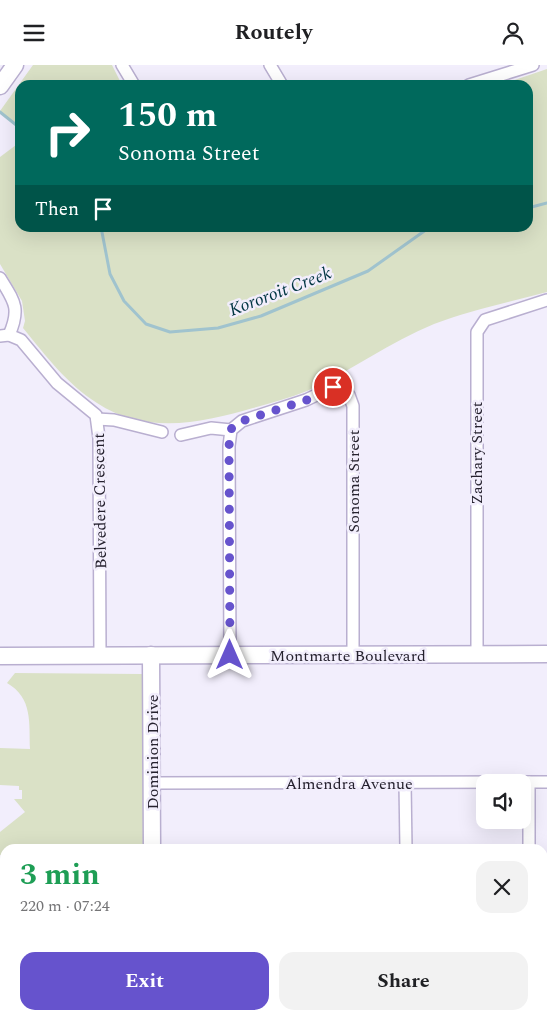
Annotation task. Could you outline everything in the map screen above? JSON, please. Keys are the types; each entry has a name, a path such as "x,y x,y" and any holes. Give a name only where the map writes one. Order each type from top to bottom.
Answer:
{"street":[{"path":"0,85 15,65"},
{"path":"122,65 131,80"},
{"path":"270,65 279,80"},
{"path":"485,80 533,65"},
{"path":"0,278 16,309 16,320 4,335"},
{"name":"Zachary Street","path":"477,654 477,331 485,320 547,301"},
{"name":"Belvedere Crescent","path":"4,335 21,340 57,383 95,413 98,419 100,438 100,655"},
{"name":"Sonoma Street","path":"231,429 242,421 313,398 333,387 342,388 349,395 353,413 354,655"},
{"path":"98,419 114,420 162,433"},
{"path":"180,435 211,428 231,429 229,446 230,655"},
{"name":"Montmarte Boulevard","path":"0,655 547,654"},
{"name":"Dominion Drive","path":"151,655 152,844"},
{"name":"Almendra Avenue","path":"152,783 476,782"},
{"name":"Almendra Avenue","path":"531,782 547,782"},
{"path":"405,783 406,844"},
{"path":"529,829 529,844"}],"green space":[{"path":"33,65 112,65 120,80 22,80"},
{"path":"547,69 547,292 476,310 434,324 402,339 323,383 294,396 214,418 174,423 154,423 135,419 116,413 97,403 66,378 23,328 25,321 22,301 0,264 0,157 15,146 15,232 533,232 533,80 515,80"},
{"path":"15,90 15,124 0,111"},
{"path":"15,673 142,674 145,844 0,844 0,832 25,812 14,799 22,799 22,790 19,790 19,786 0,785 0,748 30,749 28,712 21,696 7,683"}],"waterway":[{"name":"Kororoit Creek","path":"0,112 15,124"},
{"name":"Kororoit Creek","path":"533,207 547,203"},
{"name":"Kororoit Creek","path":"102,232 110,274 124,301 146,324 170,332 218,328 261,316 368,271 423,232"}],"route":[{"path":"230,655 229,446 231,429 238,422 313,398 333,387"}]}
